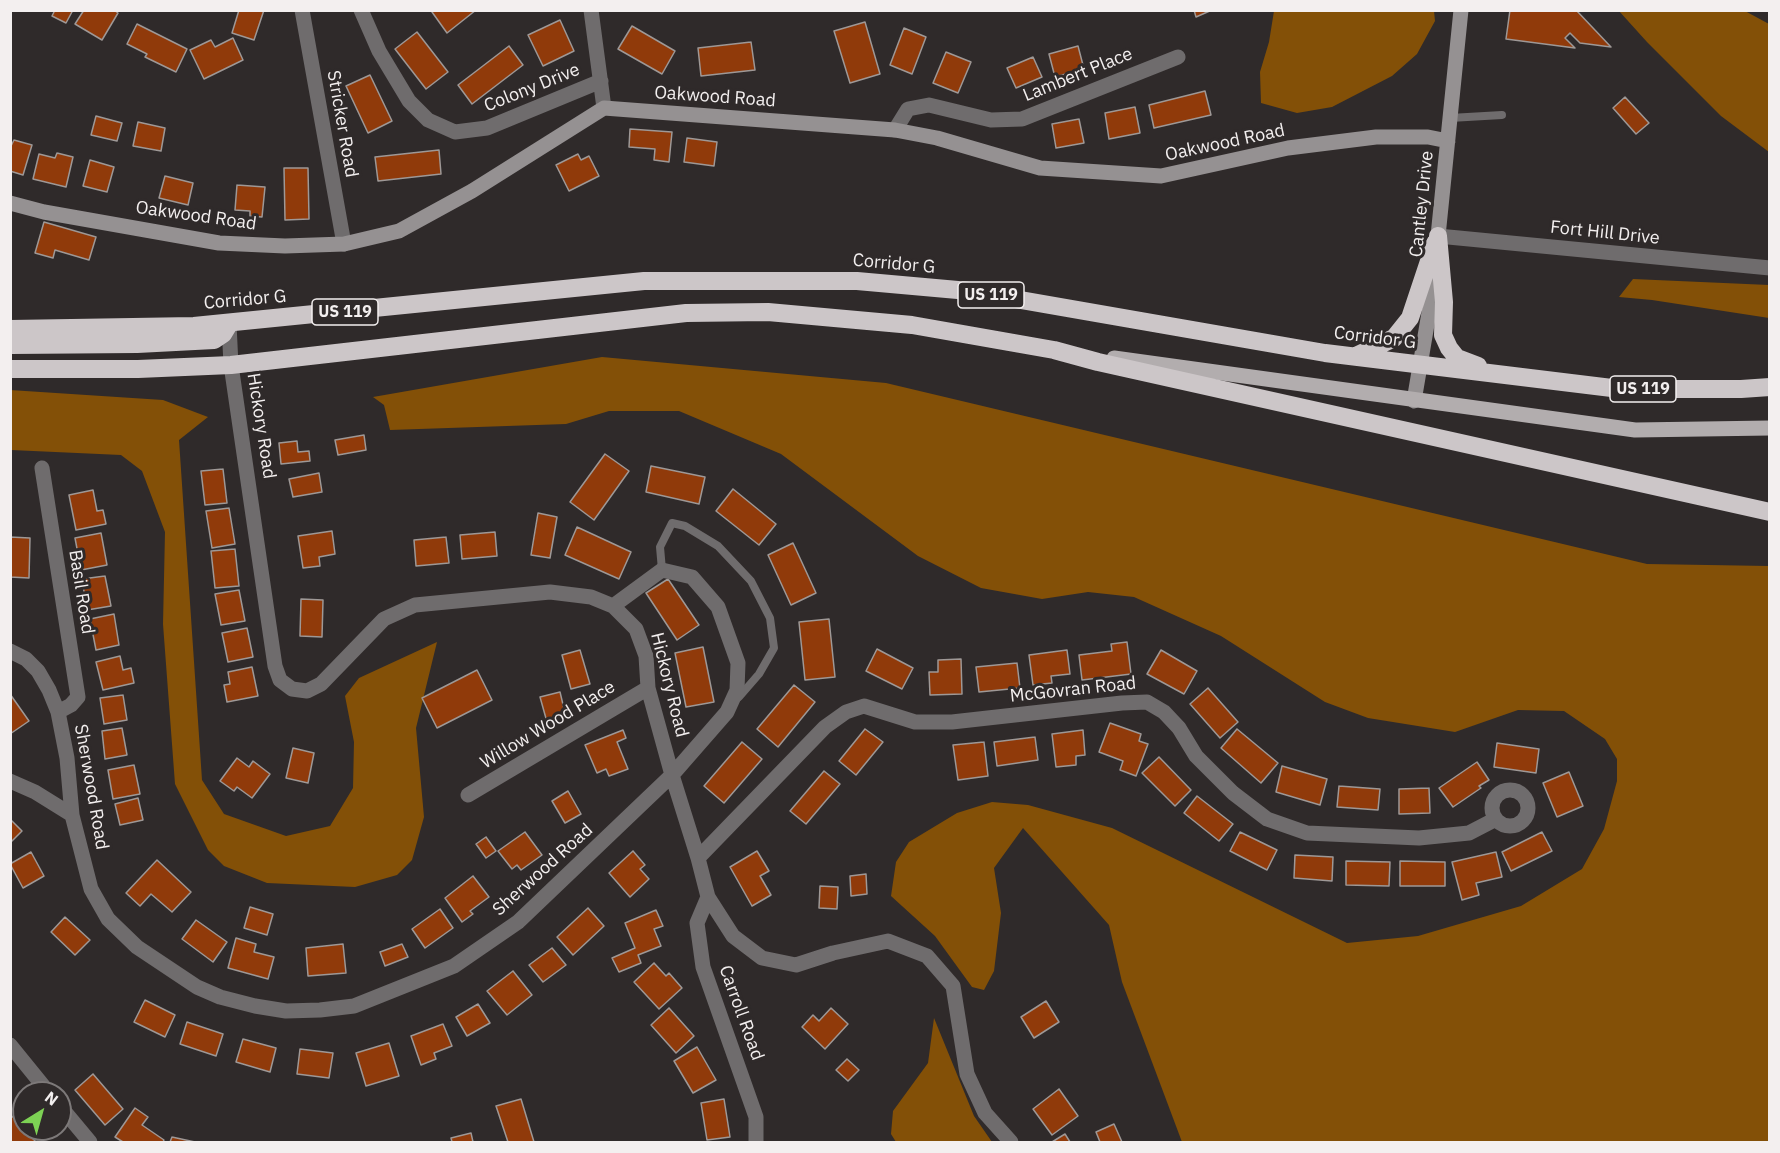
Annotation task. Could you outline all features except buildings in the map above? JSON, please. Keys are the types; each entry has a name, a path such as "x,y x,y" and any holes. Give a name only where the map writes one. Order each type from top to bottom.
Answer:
{"highway":[{"path":"1353,357 1394,338 1410,318 1438,236"},
{"path":"1438,236 1444,302 1443,335 1449,348 1457,358 1473,365 1517,376"},
{"name":"Corridor G","path":"10,329 183,327 229,324 644,281 857,281 969,291 1353,357 1620,389 1770,387"},
{"name":"US 119","path":"10,369 138,369 231,365 698,313 768,312 912,325 1054,350 1098,362 1770,512"},
{"path":"10,345 137,344 214,340 223,334 229,324"}],"main road":[{"path":"1054,350 1635,430 1770,428"}],"street":[{"name":"Stricker Road","path":"302,10 344,244"},
{"name":"Colony Drive","path":"361,10 379,51 409,101 428,120 455,132 487,128 602,81"},
{"path":"591,10 604,108"},
{"name":"Cantley Drive","path":"1414,401 1432,295 1461,10"},
{"name":"Lambert Place","path":"895,130 908,109 929,105 991,120 1022,119 1179,57"},
{"name":"Oakwood Road","path":"10,203 44,212 219,243 285,246 344,244 399,231 472,191 604,108 895,130 937,138 1040,168 1161,176 1288,148 1376,137 1428,137 1448,141"},
{"name":"Fort Hill Drive","path":"1438,236 1770,268"},
{"name":"Hickory Road","path":"229,324 231,365 275,666 280,680 292,690 307,691 321,684 384,619 415,605 550,592 591,597 614,606 636,629 646,656 648,688 708,897 733,936 762,958 796,965 833,953 888,941 927,956 953,986 967,1074 985,1113 1011,1143"},
{"name":"Basil Road","path":"42,468 78,697 71,705 58,712"},
{"path":"614,606 662,570 692,577 718,607 738,663 737,690 727,712"},
{"name":"Sherwood Road","path":"10,651 26,659 38,671 50,690 58,712 67,758 72,815 91,889 108,919 137,947 183,979 220,997 286,1011 354,1006 454,966 518,922 672,775 727,712"},
{"name":"Willow Wood Place","path":"468,795 648,688"},
{"name":"McGovran Road","path":"698,858 825,727 846,712 864,706 915,722 952,722 1147,702 1164,712 1179,728 1196,756 1233,793 1267,819 1307,834 1419,838 1469,833 1496,819"},
{"path":"10,781 35,792 72,815"},
{"name":"Carroll Road","path":"708,897 697,923 703,967 756,1117 756,1143"},
{"path":"10,1045 39,1081"},
{"path":"72,1121 90,1143"}],"lane":[{"path":"1450,118 1502,115"},
{"path":"662,570 660,547 672,523 685,526 718,546 751,581 770,618 774,648 759,674 727,712"}],"shaded area":[{"path":"1274,11 1434,11 1435,21 1417,54 1392,76 1332,107 1297,113 1261,103 1260,72 1269,42"},
{"path":"1619,11 1745,11 1769,24 1769,152 1721,116"},
{"path":"1633,279 1769,285 1769,318 1619,297"},
{"path":"602,357 886,383 1647,564 1769,566 1769,1142 1182,1142 1122,982 1109,925 1023,828 994,868 1001,913 994,971 984,990 972,987 935,936 891,896 896,862 909,842 957,813 992,802 1028,805 1112,828 1347,943 1418,936 1521,906 1582,869 1604,829 1617,781 1617,759 1605,739 1564,711 1518,710 1455,732 1368,718 1325,702 1221,636 1134,597 1088,592 1042,599 981,588 918,556 781,454 679,411 609,411 566,424 390,430 384,405 373,397"},
{"path":"10,390 163,400 208,417 179,440 202,780 224,814 286,836 330,826 353,788 354,742 345,696 359,678 437,642 416,728 424,817 412,860 397,875 355,887 267,883 224,866 208,850 175,784 163,624 165,532 142,471 121,455 11,450"},
{"path":"934,1018 974,1116 992,1142 896,1142 891,1134 893,1111 928,1063"}]}
